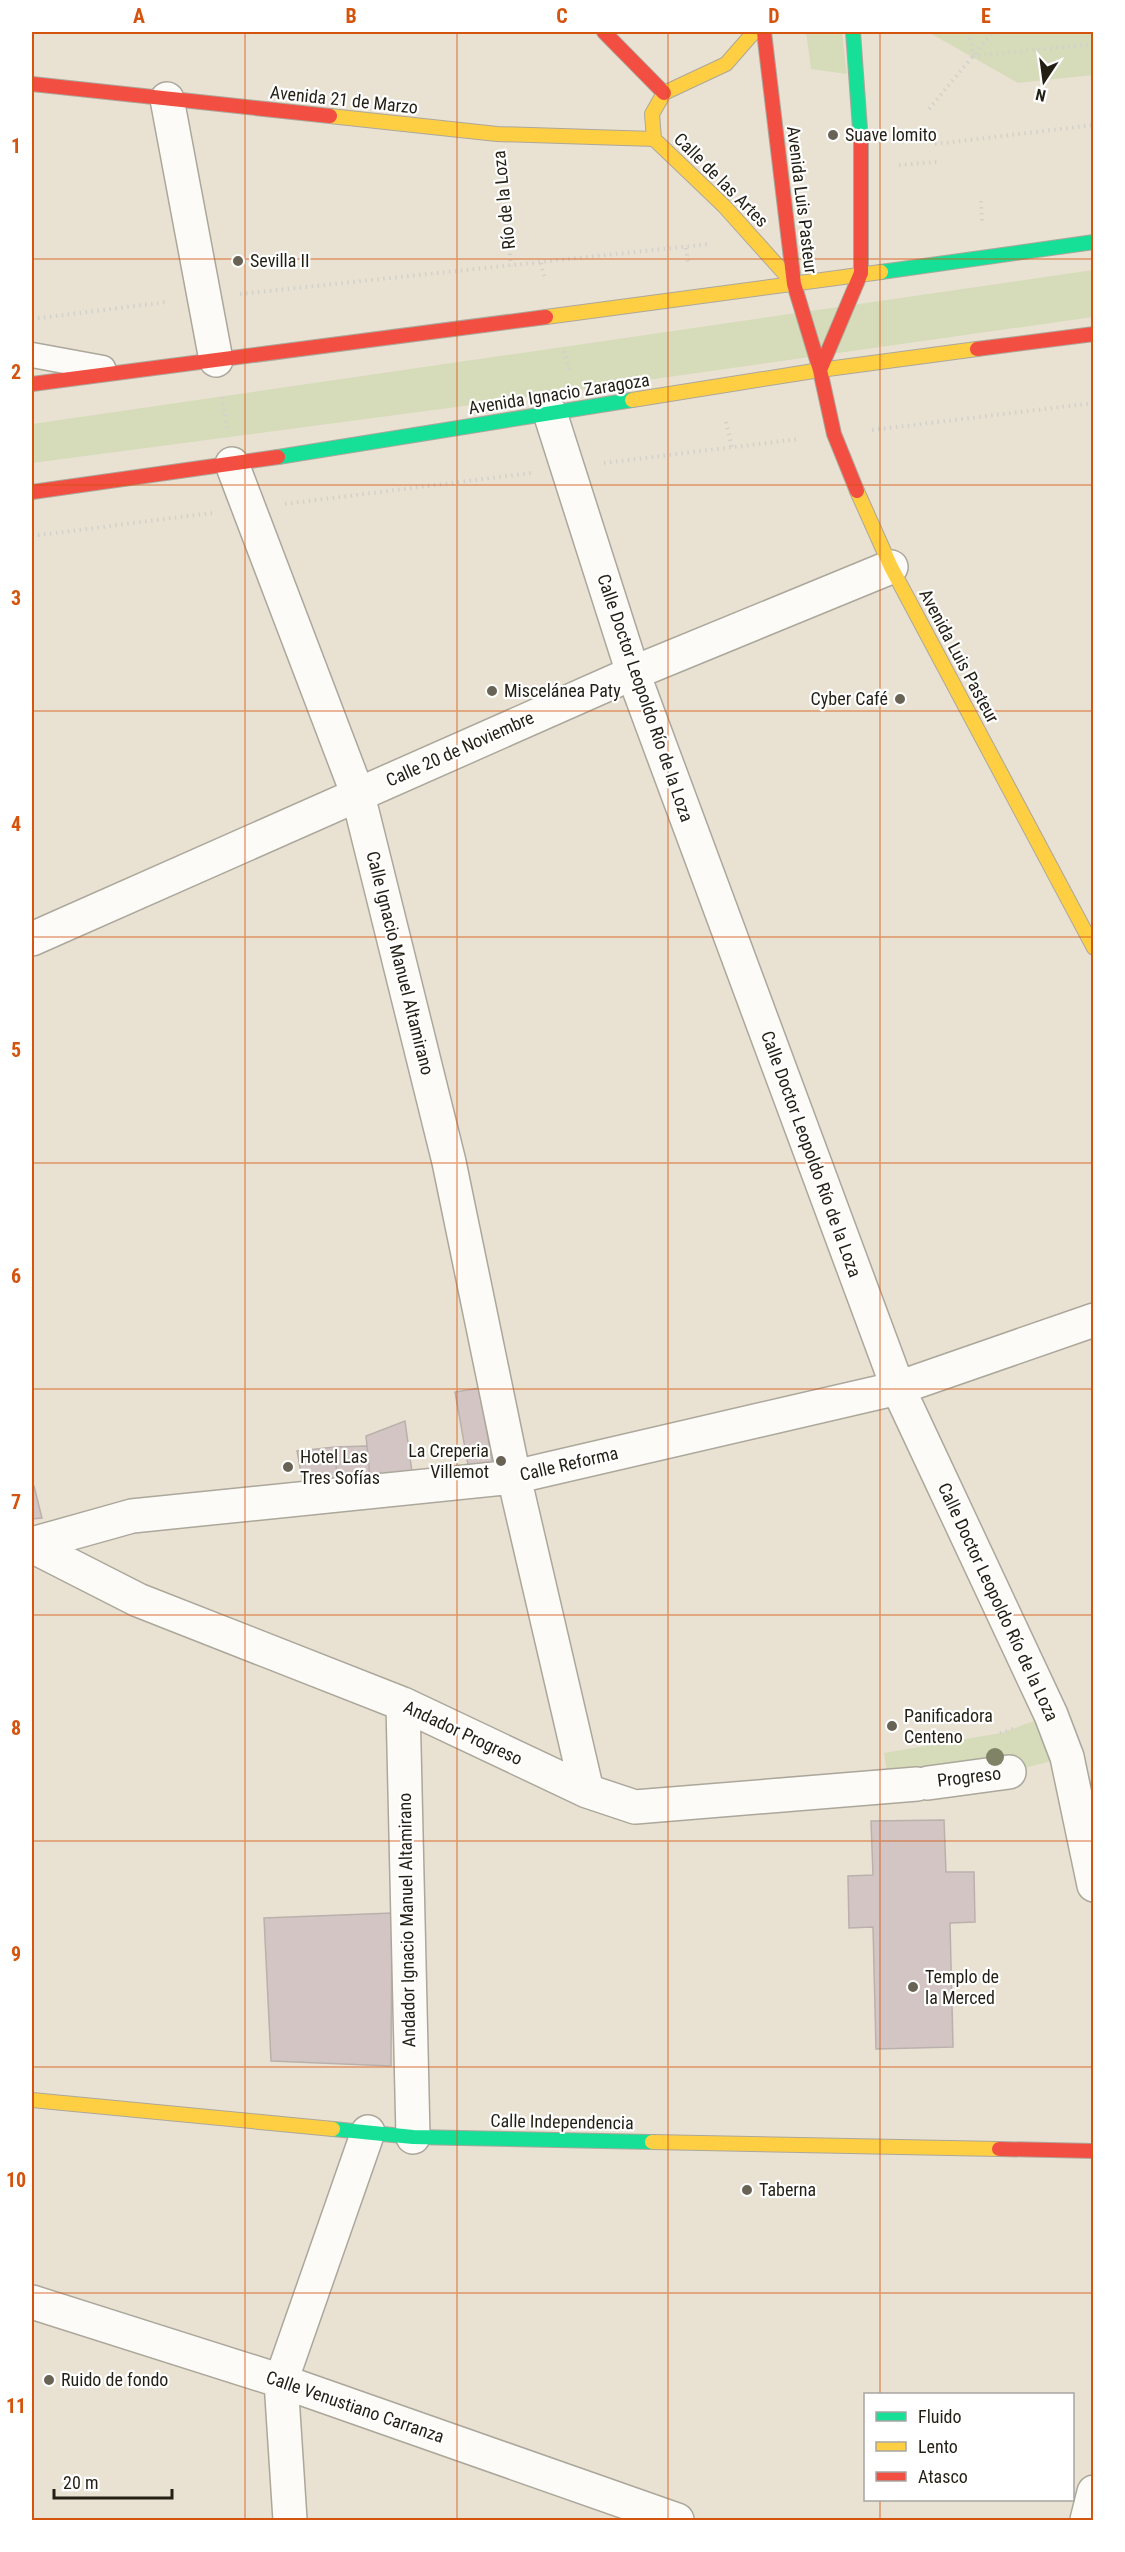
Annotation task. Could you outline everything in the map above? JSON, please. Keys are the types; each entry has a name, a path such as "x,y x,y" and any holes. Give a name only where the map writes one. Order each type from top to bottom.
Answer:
{"main road":[{"path":"604,32 664,93 726,64 748,42 754,32"},
{"name":"Avenida Luis Pasteur","path":"764,32 794,285 820,370 834,434 891,567 1094,948"},
{"path":"820,370 861,273 863,167 852,32"},
{"name":"Avenida 21 de Marzo","path":"32,84 497,134 654,139"},
{"name":"Calle de las Artes","path":"664,93 652,114 654,139 753,237 794,285"},
{"path":"32,384 794,285 861,273 1094,242"},
{"name":"Avenida Ignacio Zaragoza","path":"32,492 232,464 820,370 1094,334"},
{"name":"Calle Independencia","path":"32,2100 413,2137 1094,2151"}],"street":[{"path":"166,99 216,360"},
{"name":"Calle Doctor Leopoldo Río de la Loza","path":"565,410 568,468 633,673 898,1388 1051,1715 1067,1757 1094,1885"},
{"name":"Calle Ignacio Manuel Altamirano","path":"232,464 358,795 449,1162 514,1477"},
{"name":"Calle 20 de Noviembre","path":"32,939 633,673 891,567"},
{"name":"Calle Reforma","path":"32,1545 132,1516 514,1477 898,1388 1094,1320"},
{"path":"514,1477 587,1791"},
{"name":"Andador Progreso","path":"32,1545 138,1600 403,1704 587,1791 635,1808 923,1783"},
{"name":"Andador Ignacio Manuel Altamirano","path":"403,1704 413,2137"},
{"name":"Progreso","path":"923,1783 1010,1772"},
{"path":"290,2520 281,2381 368,2132"},
{"name":"Calle Venustiano Carranza","path":"32,2302 281,2381 677,2520"},
{"path":"1087,2520 1094,2492"}],"lane":[{"path":"32,355 126,372"}],"path":[{"path":"969,32 973,56"},
{"path":"929,110 993,32"},
{"path":"973,56 1094,44"},
{"path":"935,144 1094,125"},
{"name":"Río de la Loza","path":"497,134 511,266"},
{"path":"32,319 204,298 686,248 753,237"},
{"path":"541,263 554,317 565,410"},
{"path":"216,360 232,464"},
{"path":"32,536 1094,403"}],"green space":[{"path":"806,32 842,32 847,74 811,69"},
{"path":"928,32 1093,32 1093,75 1018,83"},
{"path":"1093,270 1093,317 449,408 32,463 32,424"},
{"path":"1051,1715 1067,1757 1009,1772 889,1786 884,1753 1001,1733"}],"building":[{"path":"479,1388 494,1471 470,1476 455,1392"},
{"path":"405,1421 412,1472 370,1476 366,1436"},
{"path":"367,1446 370,1476 337,1480 335,1447"},
{"path":"335,1447 337,1480 303,1484 297,1451"},
{"path":"32,1486 34,1486 42,1518 32,1519"},
{"name":"Templo de la Merced","path":"944,1820 946,1872 974,1872 975,1922 950,1923 953,2047 876,2049 873,1927 849,1928 848,1876 873,1875 871,1821"},
{"path":"392,1913 391,2066 271,2061 264,1918"}],"traffic: fast":[{"path":"853,32 861,143"},
{"path":"881,272 1094,242"},
{"path":"278,457 632,400"},
{"path":"333,2129 413,2137 652,2142"}],"traffic: slow":[{"path":"754,32 726,64 664,93 652,114 654,139 724,206 794,284"},
{"path":"330,116 497,134 654,139"},
{"path":"546,317 881,272"},
{"path":"632,400 820,370 977,349"},
{"path":"857,491 891,567 1094,948"},
{"path":"32,2100 333,2129"},
{"path":"652,2142 999,2149"}],"traffic: jam":[{"path":"604,32 664,93"},
{"path":"764,32 794,284 820,370 834,434 857,491"},
{"path":"32,84 330,116"},
{"path":"820,370 861,273 861,143"},
{"path":"32,384 546,317"},
{"path":"977,349 1094,334"},
{"path":"32,492 278,457"},
{"path":"999,2149 1094,2151"}],"place":[{"name":"Suave lomito","path":"833,135"},
{"name":"Sevilla II","path":"238,261"},
{"name":"Miscelánea Paty","path":"492,691"},
{"name":"Cyber Café","path":"900,699"},
{"name":"La Creperia Villemot","path":"501,1461"},
{"name":"Hotel Las Tres Sofías","path":"288,1467"},
{"name":"Panificadora Centeno","path":"892,1726"},
{"name":"Templo de la Merced","path":"913,1987"},
{"name":"Taberna","path":"747,2190"},
{"name":"Ruido de fondo","path":"49,2380"}]}
